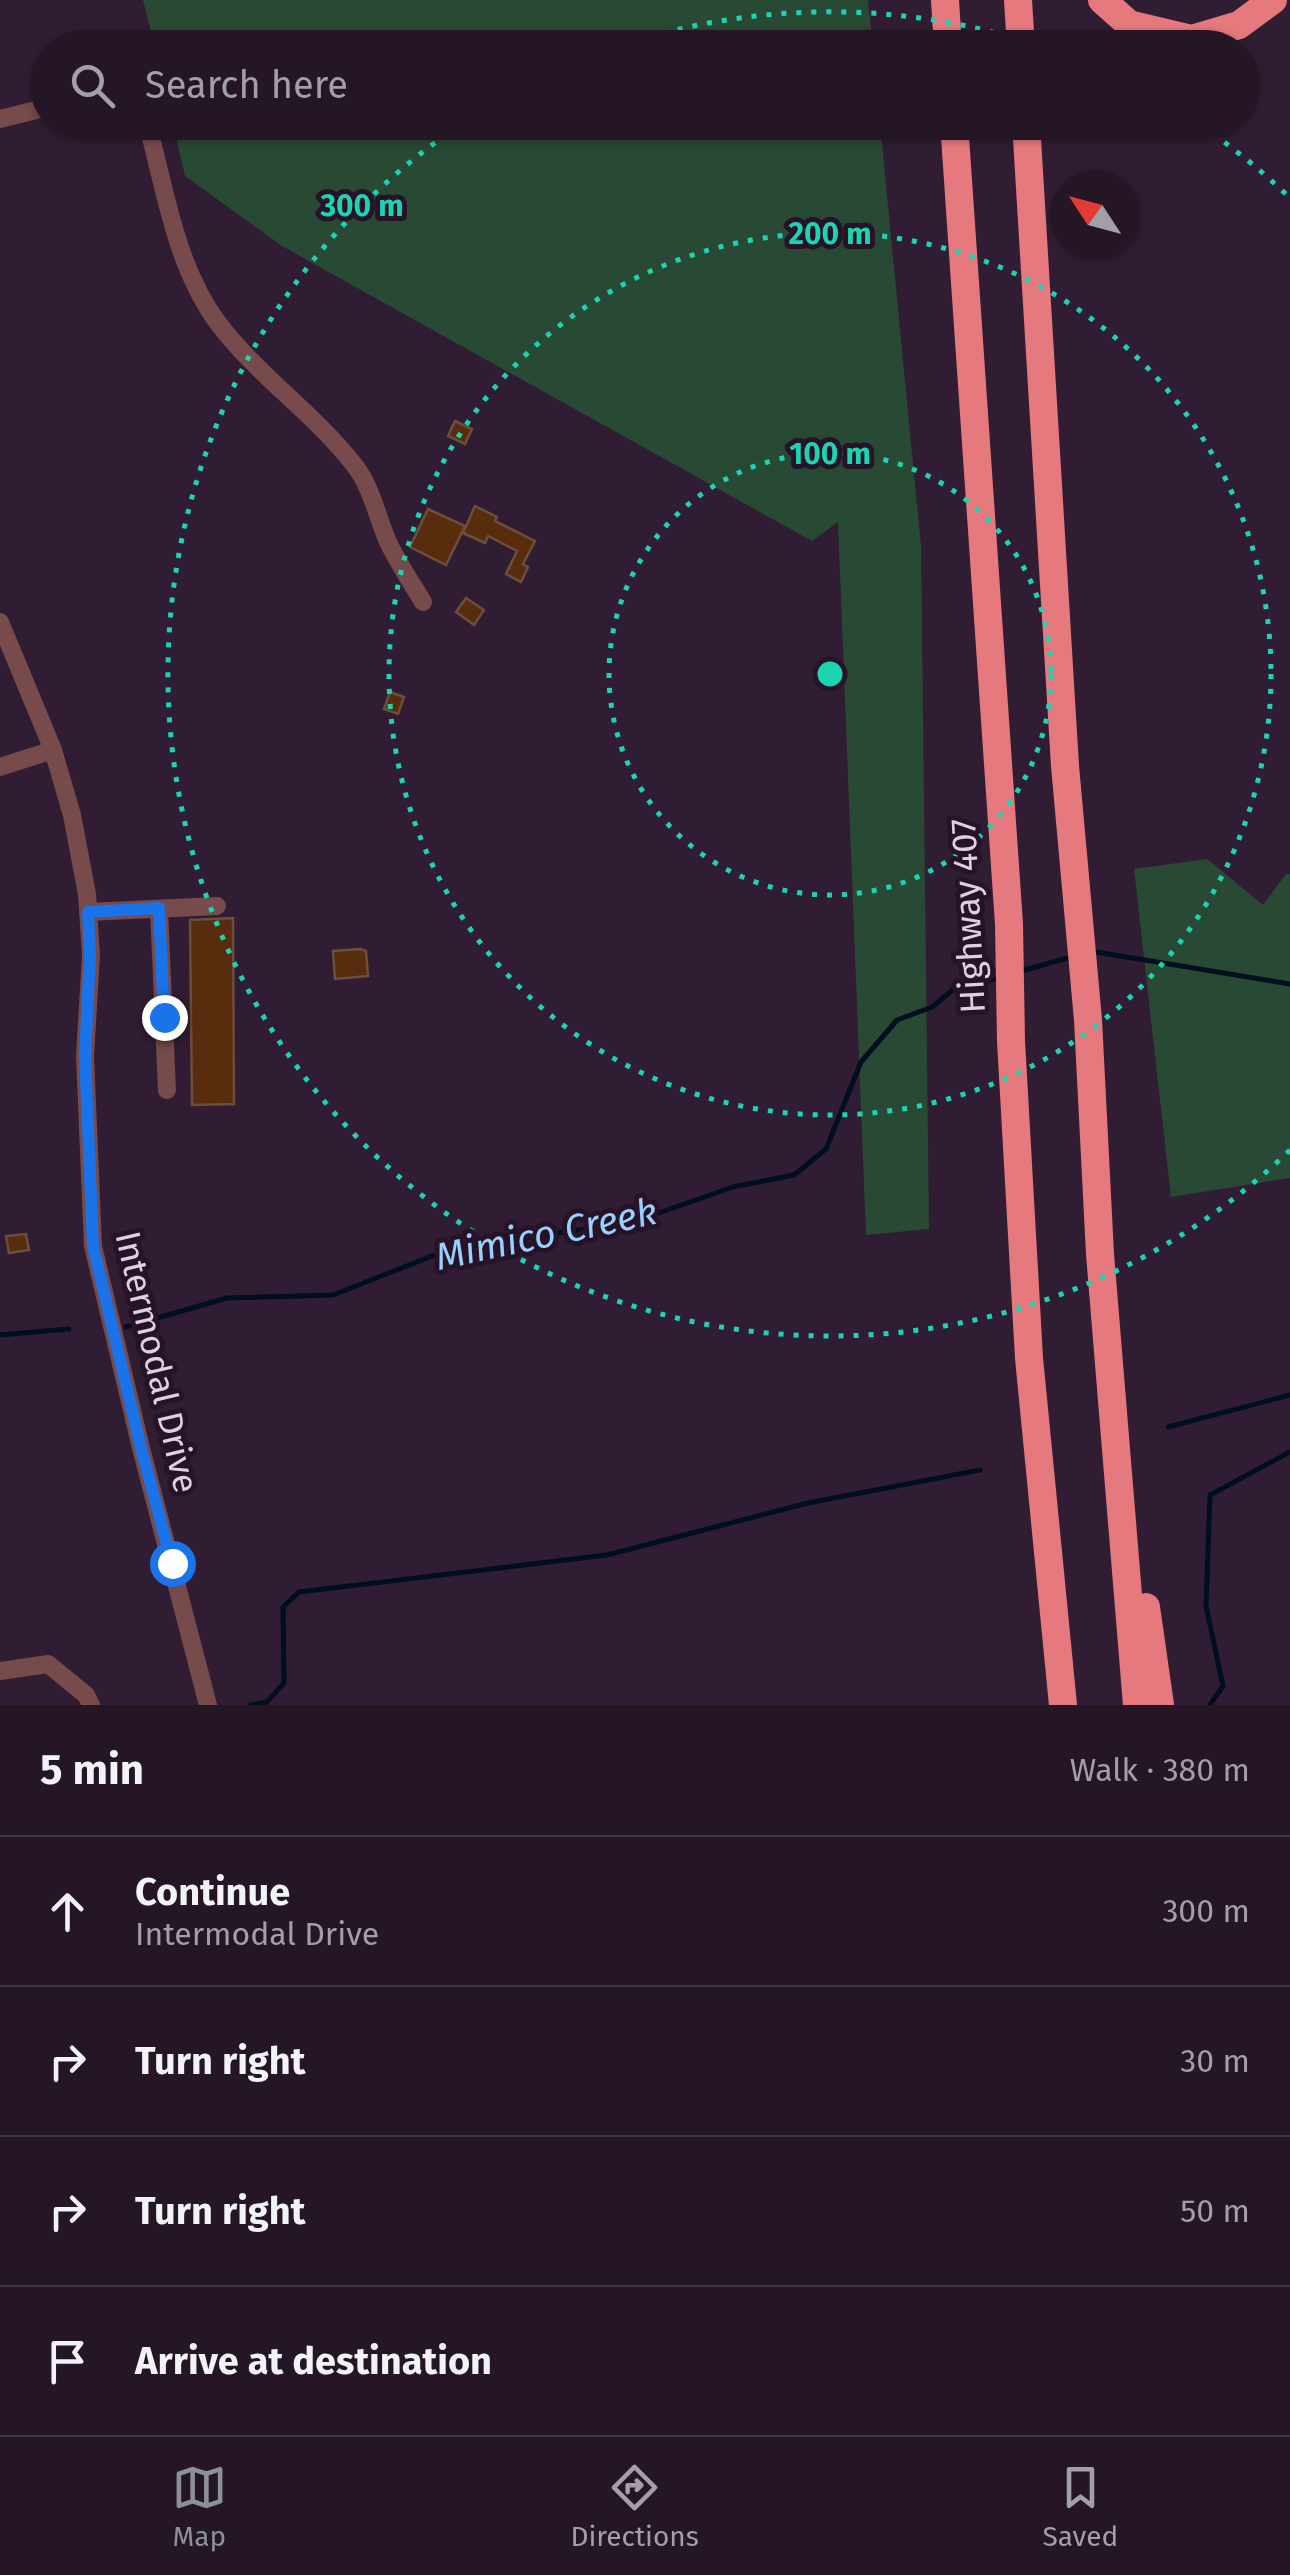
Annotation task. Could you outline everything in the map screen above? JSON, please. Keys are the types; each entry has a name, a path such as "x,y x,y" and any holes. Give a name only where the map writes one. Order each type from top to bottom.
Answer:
{"highway":[{"path":"945,0 947,30"},
{"path":"1018,0 1020,30"},
{"path":"1102,0 1129,24 1153,30"},
{"path":"1223,30 1239,25 1273,0"},
{"name":"Highway 407","path":"955,140 1009,924 1011,1040 1029,1358 1063,1705"},
{"path":"1027,140 1076,909 1088,1020 1100,1254 1137,1705"},
{"path":"1126,1557 1146,1602 1160,1705"}],"street":[{"path":"0,119 30,112"},
{"path":"153,140 178,237 195,284 217,322 269,382 305,412 358,468 390,547 423,602"},
{"name":"Intermodal Drive","path":"0,622 53,750 72,815 88,912 85,1056 93,1246 208,1705"},
{"path":"0,768 53,750"},
{"path":"88,912 217,906"},
{"path":"159,908 166,1090"},
{"path":"0,1671 48,1664 86,1695 90,1705"}],"green space":[{"path":"143,0 868,0 871,30 151,30"},
{"path":"177,140 882,140 921,546 929,1229 866,1235 838,522 812,541 282,246 185,176"},
{"path":"1207,859 1263,905 1286,874 1290,874 1290,1178 1171,1197 1134,869"}],"building":[{"path":"455,421 472,429 465,444 448,436"},
{"path":"475,506 535,541 523,564 528,567 521,582 506,574 517,551 488,536 485,543 463,533"},
{"path":"428,509 465,526 446,565 410,547"},
{"path":"466,598 484,610 474,625 456,612"},
{"path":"390,692 404,697 398,714 384,709"},
{"path":"233,918 234,1104 192,1105 190,920"},
{"path":"333,951 366,951 368,976 335,979"},
{"path":"26,1234 29,1250 9,1253 6,1236"}],"waterway":[{"name":"Mimico Creek","path":"1090,951 1290,984"},
{"name":"Mimico Creek","path":"1018,972 1075,956"},
{"name":"Mimico Creek","path":"126,1327 227,1298 333,1295 455,1247 630,1223 733,1187 794,1175 826,1149 861,1062 897,1020 932,1007 955,988 1003,977"},
{"name":"Mimico Creek","path":"0,1335 69,1329"},
{"path":"1168,1427 1290,1395"},
{"path":"1210,1705 1223,1686 1206,1606 1210,1495 1290,1452"},
{"path":"251,1705 267,1702 284,1683 283,1607 299,1592 607,1555 808,1503 980,1470"}],"route":[{"path":"164,1017 159,908 88,912 85,1056 93,1246 172,1563"}]}
